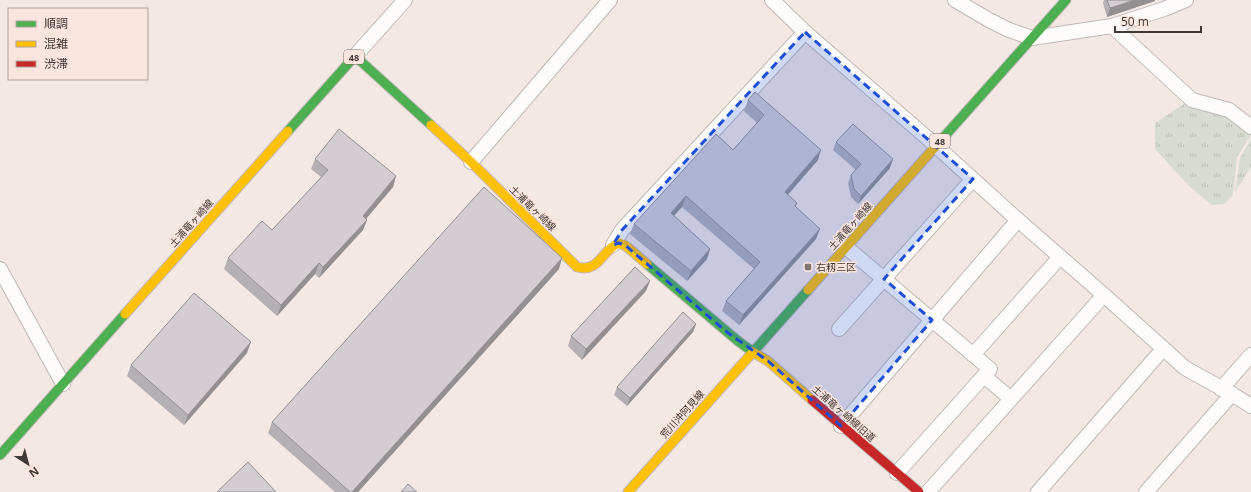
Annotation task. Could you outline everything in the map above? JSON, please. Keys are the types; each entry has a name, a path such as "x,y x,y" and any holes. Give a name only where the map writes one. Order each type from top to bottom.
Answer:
{"main road":[{"name":"土浦竜ヶ崎線","path":"753,352 1066,0"},
{"name":"土浦竜ヶ崎線","path":"0,455 355,56 471,162 577,267 591,267 596,264 613,244"},
{"path":"613,244 619,243 626,246 753,352"},
{"name":"土浦竜ヶ崎線旧道","path":"753,352 768,361 918,492"},
{"name":"荒川沖阿見線","path":"628,492 753,352"}],"street":[{"path":"355,56 405,0"},
{"path":"471,162 610,0"},
{"path":"772,0 806,32 1185,368 1251,406"},
{"path":"955,0 1009,30 1032,38 1112,26 1186,0"},
{"path":"1112,26 1192,100 1229,110 1251,127"},
{"path":"613,244 622,230 806,32"},
{"path":"838,329 973,179"},
{"path":"841,426 1018,220"},
{"path":"846,247 990,369 897,473"},
{"path":"973,354 1060,257"},
{"path":"0,269 63,384"},
{"path":"928,492 1104,295"},
{"path":"1038,492 1163,349"},
{"path":"1146,492 1227,391 1251,355"},
{"path":"984,376 1011,399"}],"highlighted area":[{"path":"805,32 973,179 884,279 932,320 841,426 768,361 728,333 626,246 619,243 613,245 622,230"}],"green space":[{"path":"1184,104 1229,110 1251,127 1251,135 1237,157 1233,195 1224,204 1212,205 1190,187 1155,149 1155,123"},
{"path":"1251,139 1251,167 1235,192 1240,158"}],"building":[{"path":"1107,0 1135,0 1110,8"},
{"path":"755,92 821,150 785,192 797,203 795,206 820,229 743,315 726,301 760,262 686,196 671,213 710,249 691,271 634,224 716,134 733,150 764,115 748,100"},
{"path":"853,124 893,159 861,196 854,189 851,175 861,164 836,142"},
{"path":"339,129 396,176 363,216 367,220 323,267 319,263 281,305 228,258 262,221 272,230 328,170 315,159"},
{"path":"484,187 562,258 352,492 350,492 272,422"},
{"path":"635,267 650,281 586,349 571,336"},
{"path":"194,293 251,342 188,415 131,365"},
{"path":"683,312 696,324 630,398 617,387"},
{"path":"248,462 276,492 217,492"},
{"path":"408,484 417,492 401,492"}],"traffic: fast":[{"path":"943,138 1066,0"},
{"path":"288,131 355,56 431,125"},
{"path":"647,264 753,352 808,290"},
{"path":"0,455 125,314"}],"traffic: slow":[{"path":"431,125 471,162 577,267 591,267 596,264 608,250 619,243 626,246 647,264"},
{"path":"125,314 288,131"},
{"path":"808,290 943,138"},
{"path":"628,492 753,352 768,361 812,400"}],"traffic: jam":[{"path":"812,400 919,492"}],"place":[{"name":"右籾三区","path":"808,267"}]}
